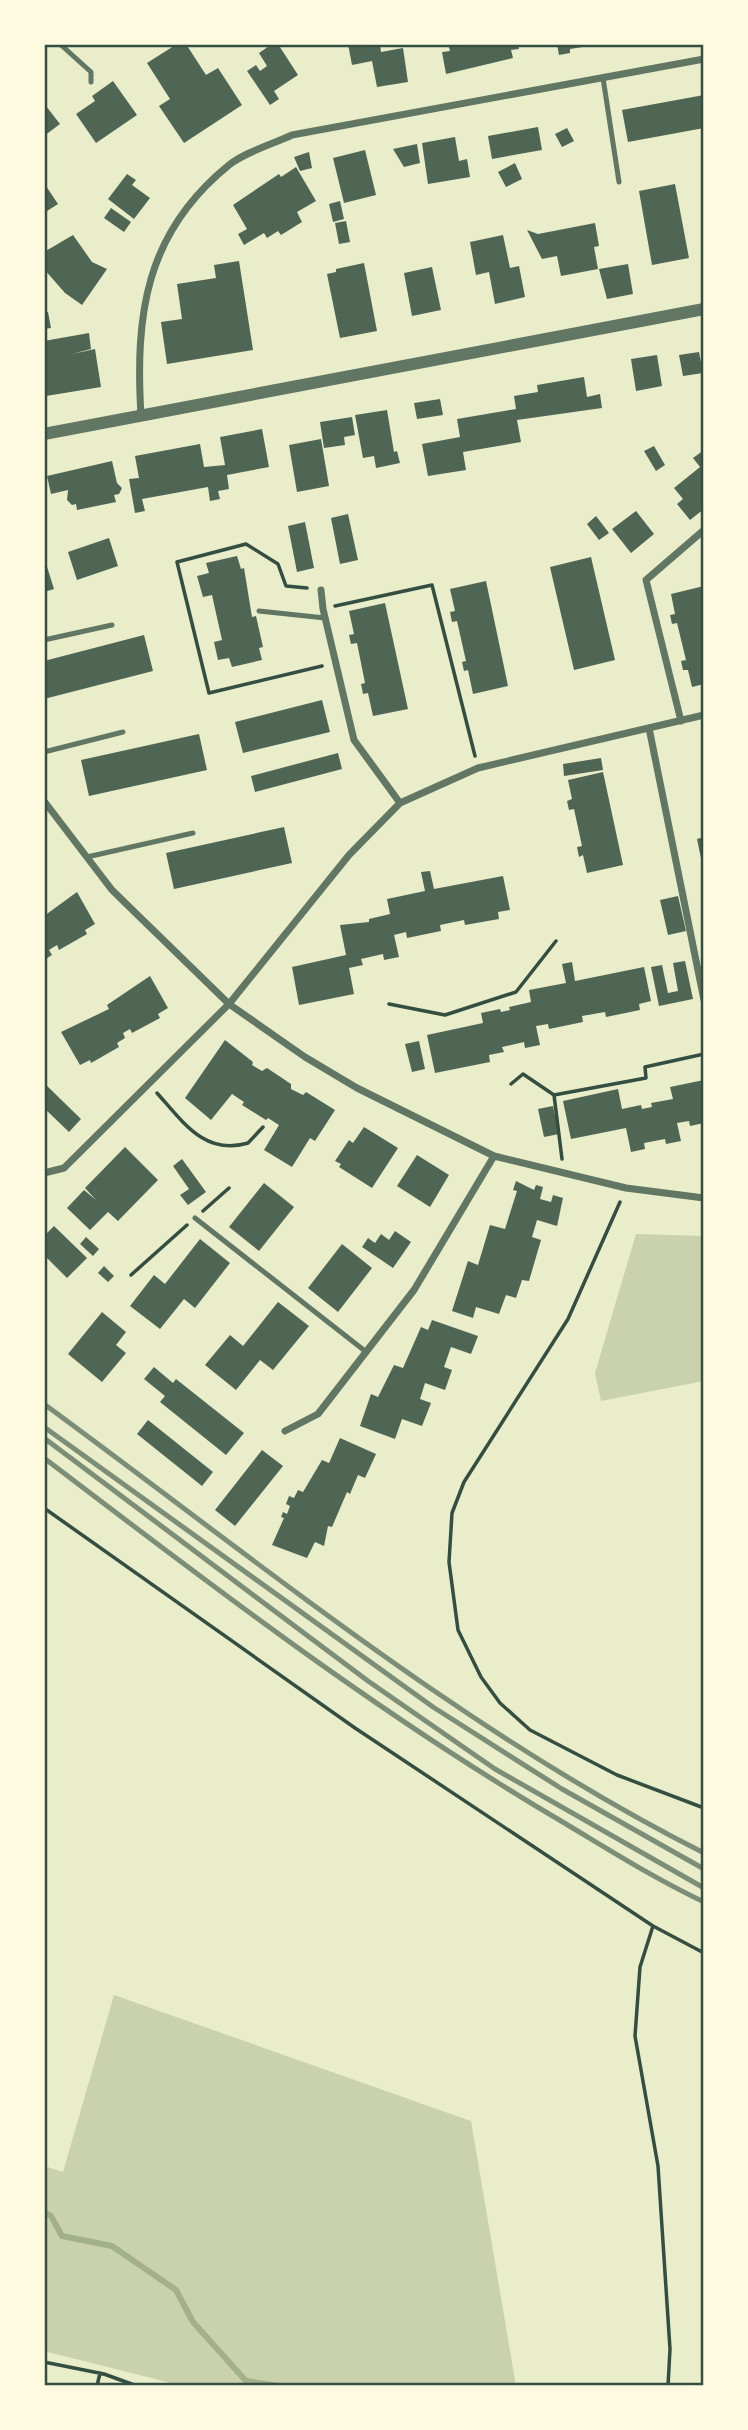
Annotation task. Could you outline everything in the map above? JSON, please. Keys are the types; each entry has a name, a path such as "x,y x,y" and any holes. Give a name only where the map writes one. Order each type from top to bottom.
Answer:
{"street":[{"path":"141,416 137,356 143,303 152,276 169,236 190,205 230,164 292,135 704,59"},
{"path":"44,434 704,309"},
{"path":"681,721 646,580 704,530"},
{"path":"321,590 323,609 354,740 400,803"},
{"path":"44,1173 64,1167 229,1004 349,855 400,803 478,768 704,715"},
{"path":"649,728 704,1000"},
{"path":"44,801 112,890 229,1004 305,1057 357,1088 494,1156 626,1188 704,1198"},
{"path":"285,1431 318,1414 414,1290 494,1156"}],"lane":[{"path":"60,44 91,72 90,82"},
{"path":"603,78 619,182"},
{"path":"259,611 325,618"},
{"path":"44,640 112,625"},
{"path":"44,752 123,732"},
{"path":"87,857 193,833"},
{"path":"195,1218 365,1351"}],"path":[{"path":"321,590 286,586 278,564 246,544 177,562 209,693 335,663"},
{"path":"323,609 432,585 478,768"},
{"path":"389,1004 445,1016 516,992 556,942"},
{"path":"511,1084 523,1074 554,1096 646,1078 645,1067 704,1054"},
{"path":"149,1083 196,1133 214,1146 248,1143 264,1126"},
{"path":"554,1096 565,1175"},
{"path":"131,1275 229,1188"},
{"path":"626,1188 568,1319 464,1482 452,1513 449,1562 452,1588 458,1630 481,1677 500,1703 530,1730 617,1775 704,1808"},
{"path":"44,1508 355,1728 653,1926 704,1954"},
{"path":"653,1926 640,1967 635,2036 658,2166 670,2349 668,2386"},
{"path":"44,2362 100,2373 137,2386"},
{"path":"97,2386 100,2373"}],"green space":[{"path":"636,1234 704,1236 704,1381 601,1401 595,1373"},
{"path":"114,1995 471,2121 516,2386 172,2386 167,2382 44,2351 44,2166 63,2172"}],"building":[{"path":"177,44 186,44 206,75 218,68 242,105 184,143 159,106 170,99 147,63"},
{"path":"272,44 278,44 298,75 274,91 279,99 270,105 247,71 256,65 260,71 267,66 259,53"},
{"path":"348,44 380,44 381,52 403,48 408,82 377,87 372,61 352,65"},
{"path":"448,44 518,44 519,49 511,50 513,58 446,74 442,52 450,51"},
{"path":"557,44 595,45 570,49 570,53 559,55"},
{"path":"113,81 137,115 96,143 76,114 95,101 92,96"},
{"path":"704,95 704,128 628,142 622,110"},
{"path":"46,106 60,124 44,136 44,108"},
{"path":"538,127 542,150 492,159 488,136"},
{"path":"567,128 574,141 562,147 555,134"},
{"path":"455,137 459,161 467,159 470,177 428,184 422,143"},
{"path":"417,144 420,163 404,167 393,149"},
{"path":"365,150 376,195 344,203 333,158"},
{"path":"309,152 312,168 300,171 294,157"},
{"path":"515,163 522,179 506,187 498,172"},
{"path":"296,167 316,201 297,212 302,222 281,235 278,231 267,238 264,233 244,245 238,234 247,229 233,205 279,174 281,177"},
{"path":"127,174 136,180 132,185 150,198 134,219 108,199"},
{"path":"44,183 58,204 44,213"},
{"path":"675,184 689,258 652,265 639,191"},
{"path":"340,201 344,219 333,222 329,204"},
{"path":"111,208 131,222 124,232 104,218"},
{"path":"346,221 350,242 339,244 335,223"},
{"path":"595,223 599,246 594,247 598,269 561,276 557,256 542,259 527,230 538,234"},
{"path":"73,235 92,262 107,269 82,305 65,293 44,269 44,252"},
{"path":"503,235 510,268 519,266 525,297 495,304 489,272 476,275 470,242"},
{"path":"239,261 253,350 167,364 161,322 182,319 177,284 216,278 214,265"},
{"path":"364,263 377,331 340,338 327,274 336,272 336,269"},
{"path":"628,264 633,294 607,299 599,269"},
{"path":"432,267 441,310 412,316 404,273"},
{"path":"48,312 51,328 44,329 44,313"},
{"path":"89,333 91,349 72,354 95,349 101,387 46,396 44,341"},
{"path":"699,352 703,373 683,376 679,355"},
{"path":"657,355 662,386 636,391 631,359"},
{"path":"584,377 587,397 600,394 602,408 517,420 521,442 463,452 466,470 428,476 422,444 460,437 457,419 516,409 514,396 538,392 537,385"},
{"path":"440,399 443,415 417,419 414,403"},
{"path":"387,410 394,452 397,451 400,463 376,468 374,456 363,458 355,415"},
{"path":"352,417 355,435 344,437 345,445 324,448 320,422"},
{"path":"262,429 269,467 227,475 229,489 218,491 220,499 210,501 208,487 142,499 145,511 135,513 129,479 139,478 135,456 200,444 204,467 225,465 220,437"},
{"path":"321,439 329,486 297,492 289,445"},
{"path":"654,446 665,465 656,471 644,451"},
{"path":"704,450 704,509 690,520 677,504 683,499 674,488 700,467 693,458"},
{"path":"112,461 117,483 122,488 119,494 114,495 116,502 77,510 76,504 72,505 67,500 68,490 51,494 47,476"},
{"path":"636,511 654,534 631,553 612,529"},
{"path":"348,514 358,560 340,564 331,518"},
{"path":"596,516 609,533 599,540 587,524"},
{"path":"305,522 314,568 297,572 288,526"},
{"path":"109,538 118,566 77,580 68,552"},
{"path":"237,556 241,569 244,568 252,617 256,616 263,647 259,648 262,660 232,667 229,658 218,660 214,642 222,640 212,595 203,597 197,576 209,573 206,563"},
{"path":"44,557 54,589 44,592"},
{"path":"591,557 615,660 574,670 550,567"},
{"path":"486,581 508,686 473,694 468,670 464,671 462,662 466,661 457,621 452,622 450,612 455,611 450,589"},
{"path":"704,586 704,684 692,687 688,670 683,670 681,661 686,660 677,623 672,624 670,615 675,614 671,594"},
{"path":"385,603 408,709 373,716 368,693 363,694 361,684 365,683 357,643 351,644 349,635 354,634 349,611"},
{"path":"144,635 153,671 44,699 44,661"},
{"path":"322,700 330,732 243,753 235,722"},
{"path":"199,734 207,770 89,796 81,760"},
{"path":"338,753 342,769 255,792 251,776"},
{"path":"601,758 603,770 564,776 563,764"},
{"path":"603,772 623,865 587,873 583,855 579,857 577,847 582,846 574,809 569,810 567,801 572,799 568,780"},
{"path":"284,827 292,863 174,889 166,853"},
{"path":"704,837 704,868 703,868 697,839"},
{"path":"430,871 434,889 503,876 510,910 498,912 499,919 465,925 464,920 440,925 441,931 407,938 406,932 394,935 399,957 384,960 383,954 361,959 363,965 349,968 354,994 299,1005 292,967 346,955 340,925 369,922 369,919 390,914 387,899 425,891 421,872"},
{"path":"77,892 95,924 85,930 87,934 59,950 57,945 49,950 52,955 44,960 44,916"},
{"path":"678,896 686,931 668,935 660,900"},
{"path":"685,961 693,999 659,1006 651,967 662,965 668,993 678,991 673,963"},
{"path":"572,962 575,981 644,967 651,1001 639,1004 640,1010 606,1017 605,1012 582,1016 583,1022 549,1029 548,1024 536,1026 540,1045 525,1048 524,1042 502,1047 504,1052 489,1055 490,1062 435,1073 427,1035 483,1023 481,1013 500,1009 501,1012 510,1010 509,1007 531,1002 529,990 566,983 562,964"},
{"path":"150,976 168,1008 158,1014 160,1018 132,1033 130,1029 123,1033 125,1038 117,1043 119,1047 91,1063 90,1060 80,1065 61,1032 109,1009 107,1005"},
{"path":"225,1040 253,1062 252,1065 262,1071 267,1068 291,1084 291,1089 303,1095 306,1092 335,1110 315,1141 310,1138 292,1167 264,1150 279,1125 242,1105 244,1102 232,1094 211,1120 185,1098"},
{"path":"419,1041 425,1069 412,1072 405,1044"},
{"path":"704,1080 704,1123 690,1126 689,1121 677,1123 681,1141 666,1144 665,1139 644,1143 645,1149 631,1152 626,1128 571,1139 563,1101 618,1089 622,1109 641,1105 642,1109 652,1107 651,1103 673,1099 670,1087"},
{"path":"44,1083 81,1119 69,1132 44,1108"},
{"path":"553,1106 559,1134 544,1137 538,1109"},
{"path":"364,1127 398,1148 372,1188 339,1167 341,1164 335,1161 349,1140 353,1143"},
{"path":"125,1147 158,1180 118,1221 108,1212 90,1230 67,1208 84,1190 96,1200 85,1188"},
{"path":"417,1155 449,1175 430,1207 397,1186"},
{"path":"182,1159 206,1192 188,1205 180,1195 189,1189 173,1166"},
{"path":"516,1181 534,1190 536,1185 543,1187 540,1199 551,1202 553,1195 563,1198 557,1226 537,1220 532,1237 541,1240 529,1281 522,1280 516,1298 506,1295 499,1314 476,1307 473,1318 452,1311 468,1261 478,1265 490,1225 505,1229 517,1191 513,1190"},
{"path":"264,1183 294,1207 259,1251 229,1227"},
{"path":"54,1226 87,1258 67,1278 44,1255 44,1236"},
{"path":"395,1231 411,1242 393,1268 362,1247 368,1238 375,1243 381,1234 389,1240"},
{"path":"86,1237 99,1249 93,1256 80,1244"},
{"path":"200,1239 230,1263 195,1308 184,1299 160,1329 130,1306 154,1275 165,1284"},
{"path":"342,1244 372,1268 338,1312 308,1288"},
{"path":"104,1266 114,1276 108,1282 98,1273"},
{"path":"278,1302 309,1326 273,1370 260,1360 236,1390 205,1365 230,1335 243,1346"},
{"path":"102,1312 126,1332 116,1345 126,1353 102,1382 68,1354"},
{"path":"432,1320 478,1336 471,1354 451,1347 444,1367 452,1370 445,1390 425,1383 420,1399 431,1403 422,1426 402,1419 395,1439 360,1426 371,1394 378,1397 394,1365 403,1368 421,1327 428,1330"},
{"path":"154,1367 173,1383 176,1379 244,1433 226,1455 160,1402 165,1396 144,1379"},
{"path":"148,1420 213,1472 202,1486 137,1434"},
{"path":"340,1438 376,1454 365,1478 358,1475 350,1494 347,1492 332,1527 328,1526 324,1546 315,1542 307,1558 272,1545 284,1518 281,1517 283,1512 287,1514 290,1506 286,1504 289,1496 294,1498 298,1490 303,1492 322,1460 329,1463"},
{"path":"262,1450 283,1466 235,1526 215,1510"}],"waterway":[{"path":"44,2212 51,2216 62,2236 112,2246 176,2290 193,2322 246,2381 279,2386"}],"railway":[{"path":"44,1404 284,1583 447,1700 616,1806 704,1853"},
{"path":"44,1427 433,1707 562,1789 704,1869"},
{"path":"44,1438 368,1681 495,1769 704,1888"},
{"path":"44,1458 233,1601 427,1737 614,1853 704,1902"}]}
